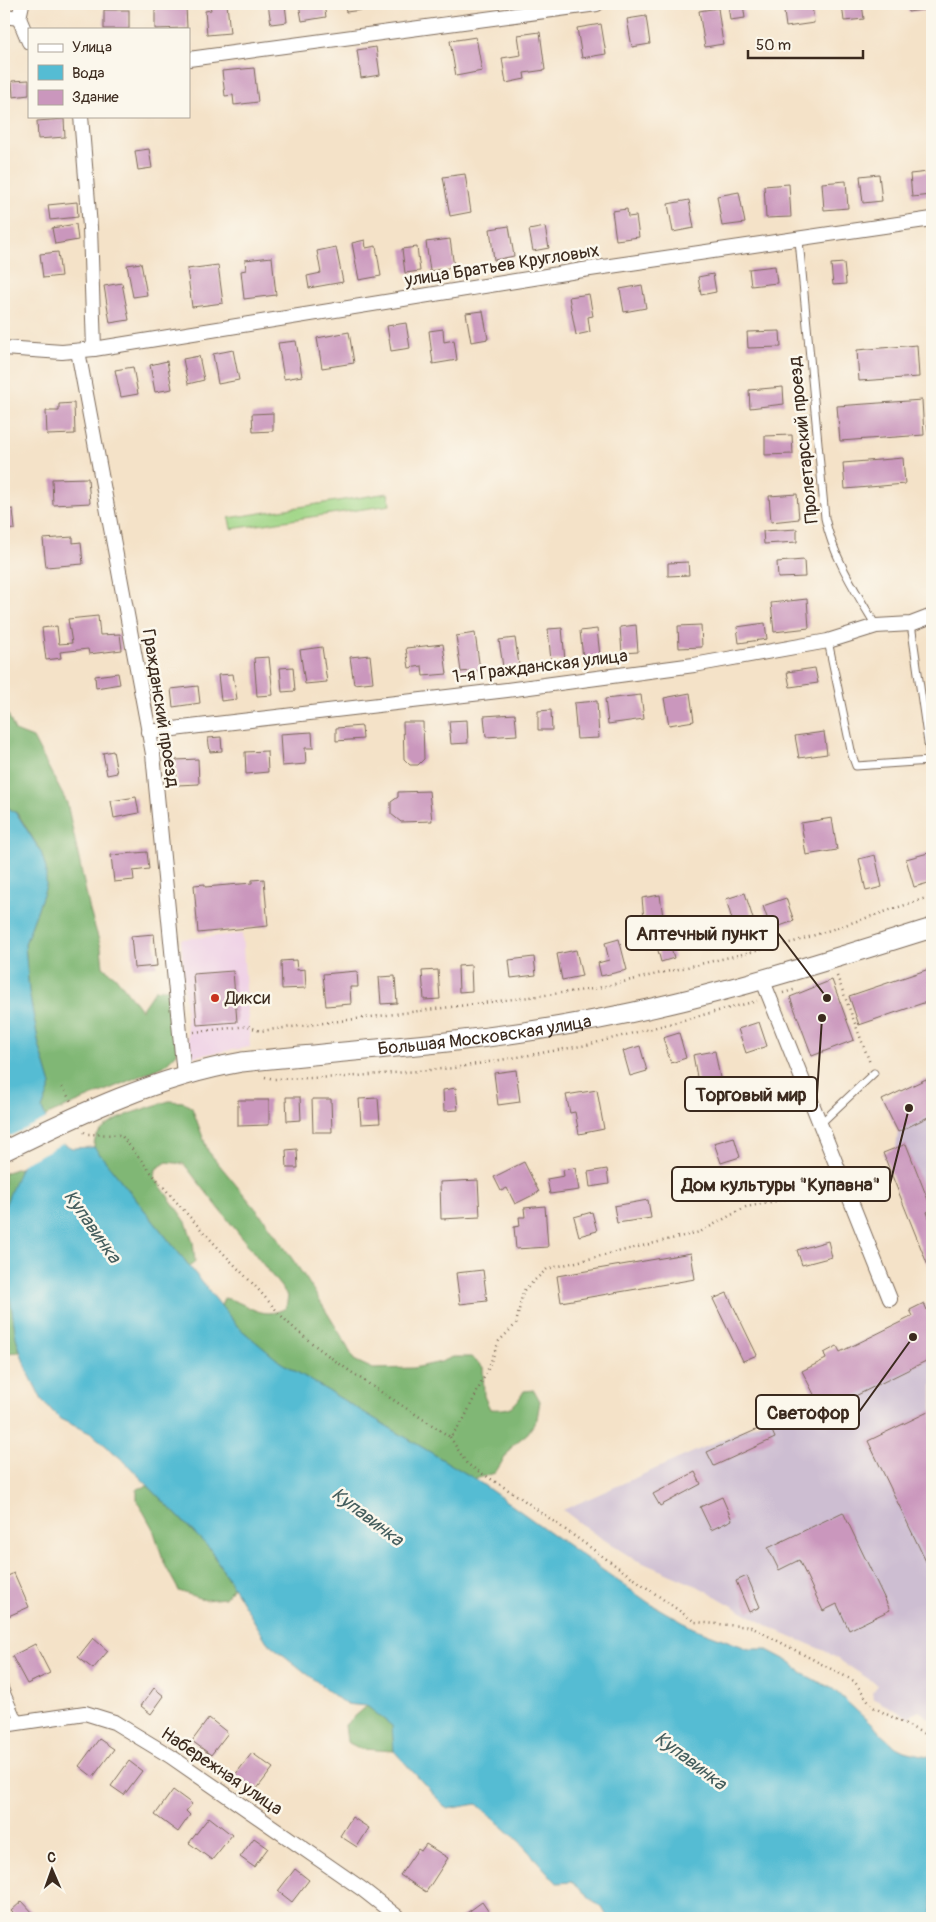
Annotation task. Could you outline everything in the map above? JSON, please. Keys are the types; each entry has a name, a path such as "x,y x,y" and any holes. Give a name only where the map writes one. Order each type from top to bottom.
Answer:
{"main road":[{"name":"Большая Московская улица","path":"4,1151 38,1134 144,1088 184,1074 242,1062 472,1040 573,1024 704,996 766,989 932,928"}],"street":[{"path":"22,4 19,18 28,40"},
{"path":"190,59 597,4"},
{"path":"4,16 19,18"},
{"path":"81,118 90,226 94,349"},
{"name":"улица Братьев Кругловых","path":"4,348 55,352 94,349 583,270 799,240 932,219"},
{"name":"Гражданский проезд","path":"78,351 153,754 184,1074"},
{"name":"1-я Гражданская улица","path":"148,732 507,690 684,666 828,641 876,626 911,624 932,616"},
{"path":"766,989 890,1299"},
{"name":"Набережная улица","path":"4,1725 85,1713 114,1722 170,1756 354,1883 399,1918"}],"lane":[{"name":"Пролетарский проезд","path":"799,240 825,518 829,538 850,581 876,626"},
{"path":"931,422 932,430"},
{"path":"911,624 932,771"},
{"path":"828,641 856,766 930,761"},
{"path":"820,1124 874,1073"},
{"path":"4,1687 19,1722"}],"path":[{"path":"180,1033 248,1026 260,1031 593,989 794,942 932,896"},
{"path":"836,976 874,1073"},
{"path":"264,1077 274,1079 345,1077 454,1068 587,1045 766,989"},
{"path":"62,1087 76,1119 87,1134 121,1135 209,1239 299,1333 354,1375 400,1402 450,1437 467,1464 518,1496 695,1622 751,1627 854,1681 873,1707 932,1738"},
{"path":"450,1437 464,1421 499,1341 516,1324 523,1291 546,1269 700,1232 746,1207 805,1195 844,1182"}],"shaded area":[{"path":"242,934 250,1047 189,1057 181,939"},
{"path":"926,1079 927,1082 932,1080 932,1265 928,1266 883,1153 896,1148 898,1132 882,1100"},
{"path":"924,1303 927,1309 932,1307 932,1720 919,1711 908,1717 874,1699 873,1692 878,1685 827,1652 774,1629 699,1587 634,1559 592,1532 563,1510 815,1398 802,1371 826,1359 824,1353 837,1346 840,1352 913,1316 910,1310"}],"green space":[{"path":"388,493 390,505 231,529 229,518"},
{"path":"4,705 15,731 33,738 67,803 90,911 101,947 103,967 115,976 141,1010 155,990 171,988 177,1053 164,1066 45,1116 42,1109 51,1085 39,1045 29,992 25,944 46,886 41,852 18,814 4,805"},
{"path":"169,1101 183,1102 192,1108 208,1151 265,1220 307,1280 354,1360 373,1369 414,1368 441,1362 453,1357 471,1357 483,1367 484,1396 490,1409 511,1407 524,1391 534,1390 540,1401 537,1419 528,1433 513,1445 495,1473 475,1479 280,1362 238,1327 221,1306 224,1298 254,1310 269,1313 286,1308 288,1296 184,1164 167,1162 156,1169 155,1178 186,1222 193,1242 195,1261 190,1267 94,1147 96,1138 111,1123"},
{"path":"22,1167 4,1208 4,1173"},
{"path":"4,1265 9,1286 20,1352 4,1353"},
{"path":"148,1486 210,1549 233,1587 225,1598 205,1600 179,1591 165,1565 153,1529 137,1500 137,1489"},
{"path":"367,1706 393,1726 394,1751 361,1749 347,1742 345,1725"}],"water":[{"name":"Купавинка","path":"4,805 17,814 41,852 46,868 46,886 25,944 29,992 39,1045 51,1085 42,1109 56,1140 72,1148 94,1147 238,1327 280,1362 475,1479 649,1603 693,1628 749,1649 765,1649 794,1664 801,1673 833,1689 896,1747 904,1751 932,1757 932,1918 608,1918 603,1909 572,1882 557,1883 520,1842 477,1804 447,1809 394,1751 392,1726 367,1706 345,1704 267,1642 210,1549 125,1462 92,1434 60,1419 42,1400 25,1366 16,1337 4,1265 4,1208 24,1159 24,1152 4,1128"}],"pier":[{"path":"49,1117 58,1138 66,1142 19,1166 22,1159 21,1153 8,1137"}],"building":[{"path":"227,4 230,33 207,35 205,11 211,10 210,6"},
{"path":"268,4 285,4 287,22 271,24"},
{"path":"299,4 324,4 326,17 302,21"},
{"path":"344,4 377,4 378,8 346,12"},
{"path":"728,4 743,4 745,18 730,20"},
{"path":"783,4 812,4 814,23 786,27"},
{"path":"842,4 862,4 864,19 844,21"},
{"path":"907,4 928,4 929,9 908,12"},
{"path":"186,6 187,28 155,28 155,7"},
{"path":"718,8 723,44 705,47 699,11"},
{"path":"104,10 129,10 129,28 104,28"},
{"path":"646,16 650,44 632,47 627,19"},
{"path":"601,24 606,54 582,58 577,28"},
{"path":"540,32 545,70 524,73 525,79 506,83 502,58 521,55 518,35"},
{"path":"476,37 482,71 456,76 450,41"},
{"path":"376,47 380,75 361,78 357,50"},
{"path":"254,68 258,102 234,105 233,95 225,96 222,71"},
{"path":"28,80 28,95 13,97 12,81"},
{"path":"64,119 65,137 38,139 37,121"},
{"path":"149,149 152,168 138,170 135,151"},
{"path":"928,172 931,195 912,197 910,174"},
{"path":"465,174 471,212 450,216 443,177"},
{"path":"879,174 882,201 863,203 860,176"},
{"path":"846,181 848,208 824,210 822,183"},
{"path":"789,184 791,217 766,218 764,186"},
{"path":"739,192 745,223 722,226 717,196"},
{"path":"689,200 694,228 673,232 668,204"},
{"path":"77,202 78,217 50,220 48,205"},
{"path":"627,209 628,217 636,216 639,237 616,240 612,211"},
{"path":"76,224 78,240 55,244 52,228"},
{"path":"509,226 514,256 494,260 490,229"},
{"path":"545,227 549,248 533,251 529,230"},
{"path":"450,239 454,267 430,271 426,242"},
{"path":"365,240 366,248 376,246 381,276 359,280 352,243"},
{"path":"336,247 343,282 309,288 307,276 321,273 317,251"},
{"path":"417,247 420,271 405,273 402,249"},
{"path":"58,252 61,276 43,278 40,254"},
{"path":"272,257 276,295 244,299 241,271 246,270 245,260"},
{"path":"141,263 147,295 133,297 127,265"},
{"path":"844,263 846,284 833,285 831,264"},
{"path":"218,265 223,303 192,307 187,269"},
{"path":"775,266 777,283 751,286 749,269"},
{"path":"713,274 716,292 701,295 698,277"},
{"path":"122,283 129,320 110,323 104,286"},
{"path":"642,285 646,308 624,312 620,289"},
{"path":"589,294 593,316 588,317 590,332 576,335 569,297"},
{"path":"483,311 488,339 471,342 466,313"},
{"path":"406,323 410,348 391,351 387,326"},
{"path":"443,329 444,342 454,340 457,360 433,364 429,331"},
{"path":"780,331 781,347 748,348 747,332"},
{"path":"349,332 354,363 322,368 317,338"},
{"path":"296,341 302,376 284,379 278,343"},
{"path":"917,345 919,377 859,381 857,350"},
{"path":"233,350 239,380 218,384 213,354"},
{"path":"199,356 204,380 188,384 183,359"},
{"path":"167,361 172,389 155,392 150,365"},
{"path":"133,367 138,394 121,397 115,370"},
{"path":"783,387 784,404 750,408 749,390"},
{"path":"922,400 924,435 840,441 837,406"},
{"path":"74,403 75,434 47,435 46,411 59,411 59,404"},
{"path":"273,413 273,431 253,432 252,414"},
{"path":"792,435 793,454 765,455 765,436"},
{"path":"903,458 905,484 845,489 843,463"},
{"path":"88,478 90,503 53,505 52,479"},
{"path":"797,494 799,519 771,522 769,496"},
{"path":"13,509 15,529 4,530 4,510"},
{"path":"797,529 797,542 764,544 763,531"},
{"path":"73,537 73,543 81,542 83,564 46,567 43,539"},
{"path":"804,560 805,577 778,578 777,562"},
{"path":"688,562 689,575 668,576 668,563"},
{"path":"807,599 809,628 774,632 771,603"},
{"path":"98,616 100,635 120,634 122,650 89,654 88,649 60,652 61,658 46,660 42,628 57,626 59,644 72,643 68,619"},
{"path":"765,623 767,639 739,643 737,627"},
{"path":"636,625 638,652 622,653 620,627"},
{"path":"701,625 702,647 679,648 678,626"},
{"path":"562,628 565,660 551,661 548,629"},
{"path":"597,629 600,656 583,658 580,631"},
{"path":"475,633 480,670 461,672 456,636"},
{"path":"515,638 519,665 503,667 499,640"},
{"path":"443,644 447,674 423,676 422,666 409,668 406,648"},
{"path":"322,647 327,682 305,684 300,650"},
{"path":"370,655 373,682 354,684 350,657"},
{"path":"269,657 273,695 257,696 254,658"},
{"path":"293,667 295,691 282,692 280,668"},
{"path":"815,668 818,683 790,687 787,672"},
{"path":"118,673 120,684 96,688 95,676"},
{"path":"233,674 237,699 221,701 218,675"},
{"path":"198,686 200,703 173,707 171,689"},
{"path":"690,693 694,721 669,725 664,698"},
{"path":"641,695 644,719 608,724 605,699"},
{"path":"597,701 599,738 577,739 574,703"},
{"path":"551,710 552,730 538,730 538,711"},
{"path":"515,714 517,735 486,737 484,716"},
{"path":"467,720 468,743 451,744 449,721"},
{"path":"403,722 423,722 424,759 418,765 410,765 404,759"},
{"path":"362,726 363,739 336,741 336,728"},
{"path":"312,732 313,748 305,748 306,764 282,766 280,734"},
{"path":"824,732 827,754 799,758 795,736"},
{"path":"221,737 222,751 210,752 208,738"},
{"path":"113,751 117,773 107,775 103,753"},
{"path":"267,751 268,772 246,774 245,752"},
{"path":"198,759 199,784 177,785 176,760"},
{"path":"429,791 432,821 401,822 391,814 391,802 398,797 398,792"},
{"path":"136,797 139,813 114,818 111,801"},
{"path":"832,818 837,850 806,855 801,823"},
{"path":"147,852 149,869 133,871 134,880 114,882 111,855"},
{"path":"932,852 932,882 914,887 906,859"},
{"path":"875,855 882,887 866,891 859,859"},
{"path":"264,879 268,926 198,933 194,885 205,884 205,887 252,883 252,880"},
{"path":"745,893 754,922 746,924 749,937 727,944 722,926 733,923 726,899"},
{"path":"660,895 663,917 644,919 642,898"},
{"path":"786,898 794,921 771,929 763,906"},
{"path":"154,934 157,966 134,968 131,936"},
{"path":"668,936 674,958 661,962 655,939"},
{"path":"619,939 627,970 601,976 598,963 609,960 605,943"},
{"path":"576,950 582,976 562,980 557,954"},
{"path":"534,957 536,975 511,978 509,960"},
{"path":"296,960 297,970 305,969 306,988 282,989 281,961"},
{"path":"471,965 472,991 459,992 458,966"},
{"path":"932,968 932,1000 859,1025 849,996"},
{"path":"438,970 440,999 424,1000 422,971"},
{"name":"Дикси","path":"233,971 237,1022 197,1025 193,974"},
{"path":"357,971 358,987 350,987 351,1004 326,1006 323,974"},
{"path":"395,976 397,1003 381,1004 379,977"},
{"path":"832,980 854,1040 812,1056 790,997"},
{"path":"759,1022 767,1046 746,1053 738,1029"},
{"path":"679,1033 686,1058 671,1063 663,1038"},
{"path":"640,1046 647,1071 630,1076 623,1051"},
{"path":"715,1051 724,1100 702,1104 693,1055"},
{"path":"516,1070 520,1102 498,1105 494,1073"},
{"path":"926,1079 927,1082 932,1080 932,1115 898,1132 882,1100"},
{"path":"456,1088 458,1110 444,1111 443,1090"},
{"path":"597,1090 604,1129 579,1134 575,1112 570,1113 566,1095"},
{"path":"286,1097 300,1097 301,1120 287,1121"},
{"path":"378,1098 380,1123 361,1124 359,1099"},
{"path":"312,1099 331,1099 332,1132 313,1132"},
{"path":"238,1100 269,1100 269,1125 238,1126"},
{"path":"734,1137 740,1157 721,1163 714,1143"},
{"path":"906,1144 932,1210 927,1212 932,1226 932,1265 928,1266 883,1153"},
{"path":"297,1149 298,1168 287,1168 286,1150"},
{"path":"524,1162 539,1192 515,1204 507,1188 501,1191 494,1177"},
{"path":"575,1168 579,1190 550,1194 547,1179 564,1176 563,1170"},
{"path":"607,1169 609,1184 590,1187 588,1172"},
{"path":"478,1180 480,1217 441,1219 440,1182"},
{"path":"648,1200 651,1218 617,1223 614,1206"},
{"path":"545,1206 548,1247 516,1249 514,1227 520,1226 519,1217 525,1217 524,1208"},
{"path":"592,1212 597,1231 579,1236 574,1217"},
{"path":"828,1241 832,1257 802,1265 797,1250"},
{"path":"691,1253 695,1279 561,1302 557,1276"},
{"path":"483,1270 487,1301 460,1304 456,1273"},
{"path":"727,1293 757,1355 743,1361 713,1299"},
{"path":"924,1303 927,1310 932,1307 932,1358 823,1412 802,1371 826,1359 824,1353 837,1346 840,1352 913,1316 910,1310"},
{"path":"932,1410 932,1574 868,1441"},
{"path":"769,1424 775,1438 714,1466 707,1452"},
{"path":"695,1472 701,1484 660,1506 653,1494"},
{"path":"722,1497 732,1520 711,1530 700,1507"},
{"path":"843,1512 890,1610 849,1630 837,1604 823,1611 799,1560 779,1570 768,1548"},
{"path":"14,1573 29,1607 4,1618 4,1578"},
{"path":"747,1576 760,1607 749,1612 736,1581"},
{"path":"93,1638 108,1651 93,1669 78,1657"},
{"path":"35,1644 50,1673 27,1684 12,1656"},
{"path":"154,1688 164,1696 151,1714 141,1706"},
{"path":"209,1718 228,1733 211,1755 192,1741"},
{"path":"99,1739 114,1749 93,1777 79,1766"},
{"path":"252,1753 273,1768 256,1790 235,1775"},
{"path":"129,1761 142,1771 124,1795 111,1786"},
{"path":"173,1790 192,1804 186,1811 190,1815 178,1832 155,1815"},
{"path":"209,1817 232,1835 212,1860 189,1843"},
{"path":"352,1817 369,1828 357,1847 340,1836"},
{"path":"254,1838 268,1848 254,1867 240,1857"},
{"path":"426,1844 448,1858 426,1892 400,1875 418,1849 421,1851"},
{"path":"295,1869 309,1880 292,1902 278,1891"},
{"path":"22,1901 34,1914 30,1918 18,1918 11,1911"},
{"path":"482,1902 493,1918 460,1918"}],"place":[{"name":"Дикси","path":"215,998"},
{"name":"Аптечный пункт","path":"827,998"},
{"name":"Торговый мир","path":"822,1018"},
{"name":"Дом культуры \"Купавна\"","path":"909,1108"},
{"name":"Светофор","path":"913,1337"}]}
